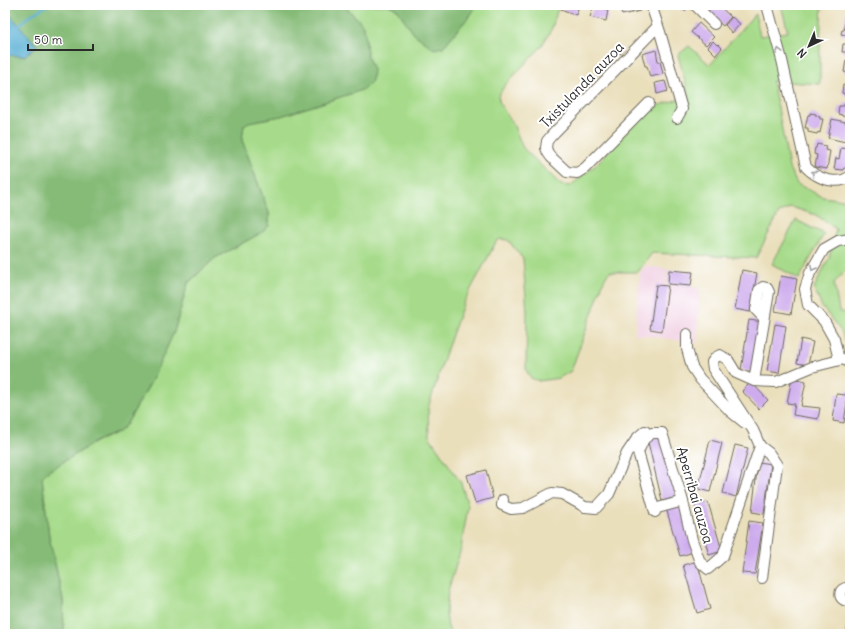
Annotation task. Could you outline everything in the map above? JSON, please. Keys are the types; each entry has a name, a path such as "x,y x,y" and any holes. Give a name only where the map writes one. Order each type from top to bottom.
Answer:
{"street":[{"path":"651,5 682,109 677,118"},
{"path":"695,5 714,24"},
{"path":"767,5 782,60 806,167 817,176 832,181 846,180 850,176"},
{"name":"Txistulanda auzoa","path":"650,103 585,168 577,173 567,172 546,148 547,141 552,135 658,26"},
{"path":"839,360 834,339 824,321 808,305 804,289 810,273 824,249 838,241 850,239"},
{"path":"754,381 764,318"},
{"path":"687,337 687,349 692,367 700,379 730,411 753,430"},
{"path":"762,578 777,465 770,453 760,446 753,430 713,369 712,362 720,355 728,360 736,374 754,381 776,382 812,367 839,360 844,359 850,364"},
{"path":"502,500 502,505 511,509 523,508 552,493 562,494 585,507 596,508 609,494 627,452 644,431 654,427 662,433"},
{"name":"Aperribai auzoa","path":"683,501 654,510 638,452 644,439 652,433 662,433 683,501 692,540 700,562 708,569 723,556 760,446"},
{"path":"850,585 844,588 840,594 842,599 850,601"}],"shaded area":[{"path":"645,266 667,269 666,285 700,288 697,343 635,334 640,273"}],"green space":[{"path":"5,5 343,5 361,22 365,31 367,55 373,70 372,81 364,89 281,116 249,122 244,125 242,140 269,213 269,226 261,233 215,258 188,283 174,332 151,382 126,425 118,432 97,441 47,472 42,477 49,536 63,600 64,634 5,634 5,55 24,56 37,46 10,15 5,21"},
{"path":"343,5 389,5 397,9 414,34 443,47 472,13 476,5 559,5 552,28 541,47 505,85 498,96 500,104 513,124 523,148 561,185 570,186 598,163 647,109 689,96 678,55 689,46 710,65 755,14 760,36 788,32 781,5 822,5 820,84 772,81 789,168 797,184 823,197 850,201 850,266 834,283 839,311 850,314 850,353 841,331 822,307 814,288 829,258 836,229 816,215 791,207 779,213 756,258 652,253 638,272 609,272 604,280 571,371 559,378 539,381 531,378 526,370 527,312 523,259 508,240 500,239 496,242 463,304 428,408 429,436 461,483 468,506 461,549 448,591 446,614 448,627 451,634 64,634 63,600 49,536 42,477 47,472 97,441 118,432 126,425 151,382 174,332 188,283 215,258 261,233 269,226 269,213 242,140 244,125 248,122 281,116 364,89 373,70 367,55 365,31 361,22"},
{"path":"389,5 476,5 472,13 443,47 434,49 414,34 397,9"},
{"path":"796,220 824,234 799,279 772,264"}],"water":[{"path":"10,15 37,46 24,56 5,55 5,21"}],"building":[{"path":"562,5 579,5 576,15 561,9"},
{"path":"621,5 638,5 640,11 622,15 620,9 622,8"},
{"path":"674,5 689,5 685,11"},
{"path":"714,5 718,5 731,17 723,26 707,12"},
{"path":"595,6 608,10 606,21 590,17"},
{"path":"847,10 850,10 850,36 841,34 842,30 845,28"},
{"path":"732,17 740,24 732,33 725,25"},
{"path":"699,23 714,37 706,45 691,32"},
{"path":"849,38 850,54 846,54 847,52 842,52 843,44 848,44"},
{"path":"713,41 722,48 716,55 708,47"},
{"path":"619,47 623,51 620,54 616,50"},
{"path":"656,50 658,62 660,61 663,74 650,77 642,54"},
{"path":"846,60 850,60 850,75 844,72"},
{"path":"848,80 850,80 850,96 845,96 845,94 842,93 843,85 847,86"},
{"path":"665,81 668,91 657,94 655,83"},
{"path":"845,102 850,103 850,114 849,113 848,117 838,114 839,106 844,106"},
{"path":"810,113 816,114 816,116 820,117 820,119 823,119 820,133 818,132 817,134 808,132 808,128 805,128 808,115 810,115"},
{"path":"832,119 850,123 850,143 828,138"},
{"path":"817,144 826,146 825,150 830,151 827,169 815,167 817,155 814,154"},
{"path":"841,148 850,149 849,168 844,168 843,170 834,169 836,158 839,159"},
{"path":"669,270 693,272 691,286 668,284"},
{"path":"742,270 757,273 750,312 735,309"},
{"path":"781,276 797,279 791,314 775,311"},
{"path":"656,285 668,286 662,331 650,329"},
{"path":"749,320 763,322 755,372 741,370"},
{"path":"775,324 786,326 779,373 767,371"},
{"path":"801,339 813,342 808,365 797,363"},
{"path":"792,378 806,381 801,406 820,408 818,419 793,415 795,404 787,403"},
{"path":"751,382 768,400 759,409 742,391"},
{"path":"847,390 850,391 850,402 847,402 844,423 833,421 836,394 846,395"},
{"path":"662,435 677,497 662,501 647,438"},
{"path":"710,440 722,443 710,492 698,489"},
{"path":"735,445 748,448 736,497 723,493"},
{"path":"758,462 771,464 764,514 752,512"},
{"path":"486,470 493,498 475,503 467,475"},
{"path":"708,502 722,551 709,555 695,505"},
{"path":"681,504 694,552 680,556 666,508"},
{"path":"749,521 763,523 755,574 742,573"},
{"path":"697,561 710,609 697,613 683,565"},
{"path":"849,618 850,634 846,634"}],"waterway":[{"path":"18,27 29,16 48,5"}]}
